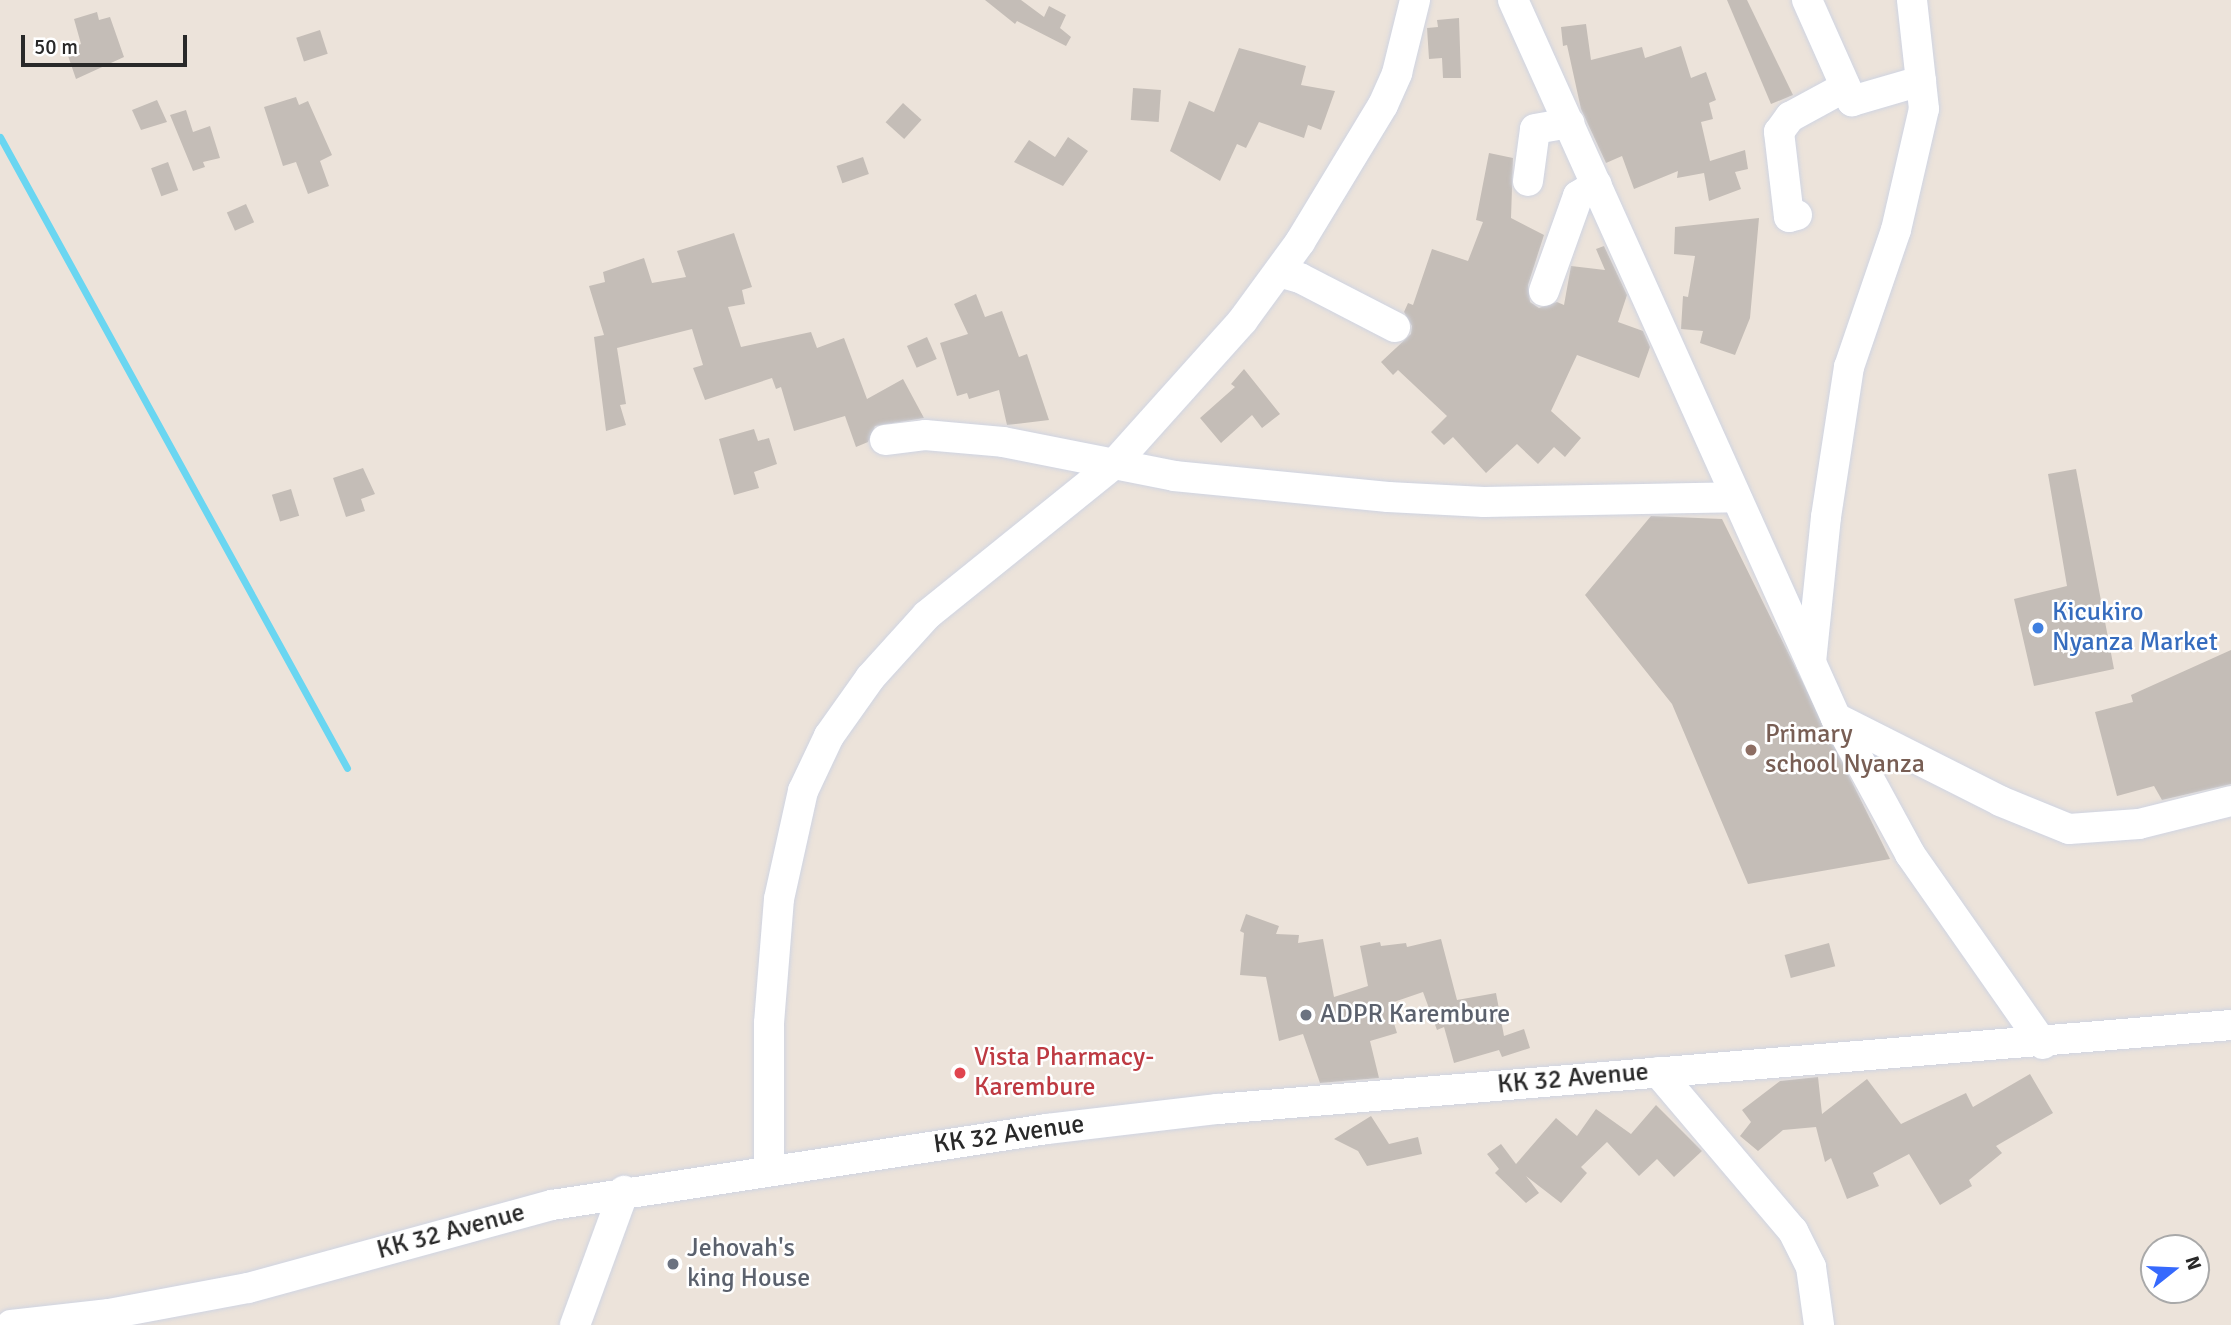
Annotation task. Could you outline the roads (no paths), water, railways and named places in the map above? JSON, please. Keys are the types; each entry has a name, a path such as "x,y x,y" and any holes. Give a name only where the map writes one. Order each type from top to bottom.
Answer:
{"street":[{"path":"769,1170 769,1023 779,899 803,791 829,736 870,678 927,615 1114,464 1175,401 1279,272 1383,105 1397,73 1415,0"},
{"path":"1513,0 1836,718 1910,853 2043,1044"},
{"path":"1807,0 1852,101 1921,81"},
{"path":"1811,666 1826,517 1849,367 1896,230 1924,109 1912,0"},
{"path":"1797,215 1789,217 1779,132 1790,117 1845,87"},
{"path":"1528,181 1535,129 1569,123"},
{"path":"1544,291 1578,196 1597,184"},
{"path":"1279,272 1300,278 1395,327"},
{"path":"885,440 925,435 976,439 1174,476 1388,497 1484,502 1736,497"},
{"path":"1836,718 2000,802 2069,829 2140,824 2231,801"},
{"name":"KK 32 Avenue","path":"10,1325 109,1314 248,1288 552,1205 624,1191 1119,1119 1658,1072 2043,1044 2231,1025"},
{"path":"1658,1072 1793,1231 1811,1268 1819,1325"},
{"path":"575,1325 624,1191"}],"waterway":[{"path":"0,137 347,768"}],"place":[{"name":"Kicukiro Nyanza Market","path":"2038,628"},
{"name":"Primary school Nyanza","path":"1751,750"},
{"name":"ADPR Karembure","path":"1306,1015"},
{"name":"Vista Pharmacy- Karembure","path":"960,1073"},
{"name":"Jehovah's king House","path":"673,1264"}]}
